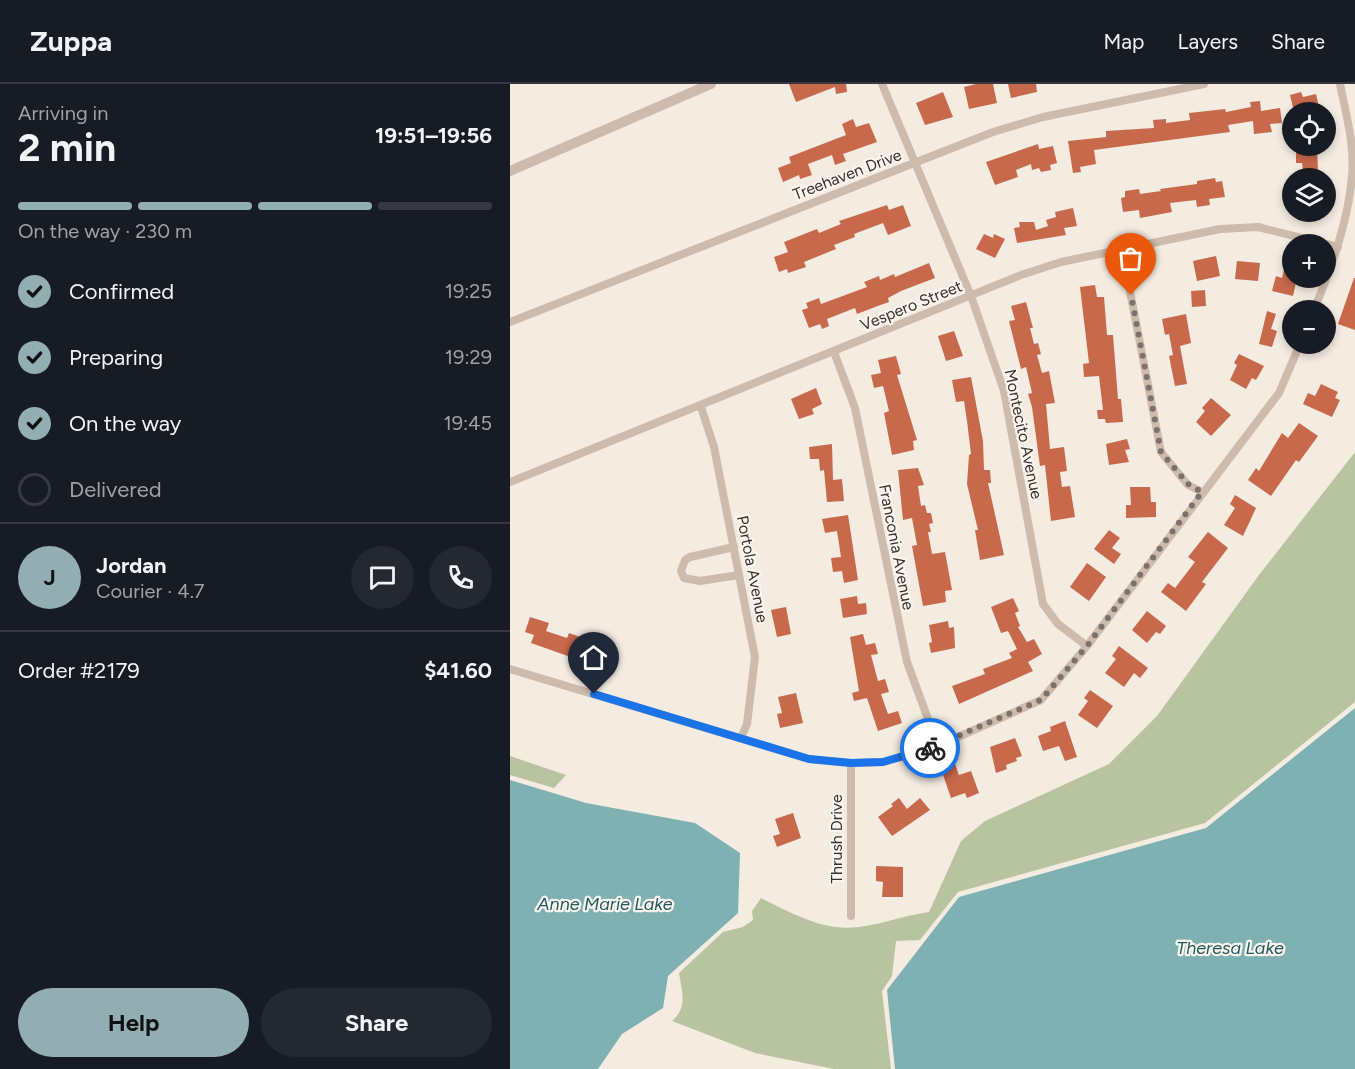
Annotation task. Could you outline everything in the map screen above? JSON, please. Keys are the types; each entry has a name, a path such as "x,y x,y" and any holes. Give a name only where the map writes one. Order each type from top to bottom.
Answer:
{"street":[{"path":"510,171 711,84"},
{"name":"Montecito Avenue","path":"882,84 971,296 1004,392 1043,604 1058,624 1087,646"},
{"name":"Treehaven Drive","path":"510,322 648,265 993,132 1042,117 1204,84"},
{"path":"1318,300 1338,247 1353,175 1350,134 1340,84"},
{"name":"Vespero Street","path":"510,482 1061,262 1220,229 1258,227 1338,247"},
{"path":"1122,250 1161,452 1188,484 1202,492"},
{"name":"Franconia Avenue","path":"834,352 855,408 907,662 939,746"},
{"path":"510,669 809,759 851,763 883,762 939,746 1041,700 1087,646 1279,393 1296,354"},
{"name":"Portola Avenue","path":"701,407 714,447 755,657 747,724 741,738"},
{"path":"734,547 690,557 685,560 681,571 684,578 692,581 739,574"},
{"name":"Thrush Drive","path":"851,763 851,915"}],"green space":[{"path":"1355,452 1355,702 1205,823 958,892 920,940 896,941 892,976 882,991 891,1069 834,1069 755,1053 672,1021 682,1005 679,973 723,932 743,927 753,920 752,911 761,898 807,920 827,926 847,928 929,912 961,841 985,821 1109,764 1157,716 1259,575"},
{"path":"510,756 566,775 554,788 510,775"}],"water":[{"name":"Theresa Lake","path":"1355,708 1355,1069 895,1069 887,990 959,897 1206,828"},
{"name":"Anne Marie Lake","path":"510,780 586,803 695,823 740,853 738,913 668,976 663,1008 622,1034 598,1069 510,1069"}],"building":[{"path":"789,84 846,84 847,92 836,94 835,87 796,102"},
{"path":"993,84 997,103 969,109 964,87"},
{"path":"1008,84 1036,84 1037,92 1011,98"},
{"path":"943,92 953,117 925,125 916,103"},
{"path":"1301,92 1303,97 1316,94 1318,102 1292,102 1290,95"},
{"path":"1260,101 1261,111 1280,108 1282,123 1270,124 1272,132 1254,134 1253,121 1228,125 1230,132 1094,150 1096,164 1080,167 1081,172 1073,173 1068,141 1106,137 1106,131 1154,128 1153,120 1166,119 1166,123 1190,120 1189,113 1225,109 1226,112 1251,107 1250,102"},
{"path":"853,119 856,127 869,123 877,142 843,154 846,161 835,165 832,155 808,164 812,175 800,179 799,175 783,182 778,168 791,163 789,157 846,135 842,124"},
{"path":"1038,144 1039,149 1053,146 1057,163 1050,165 1051,170 1041,172 1039,168 1032,170 1031,164 1016,170 1018,177 995,185 986,162"},
{"path":"1296,156 1317,156 1318,168 1303,168 1302,163 1296,163"},
{"path":"1215,178 1216,182 1222,181 1225,197 1209,199 1210,205 1197,207 1196,200 1170,203 1172,212 1140,218 1139,210 1123,212 1121,198 1125,197 1125,191 1139,189 1140,194 1161,191 1160,189 1197,184 1197,181"},
{"path":"887,205 889,210 903,205 911,226 888,235 883,223 854,234 855,237 834,245 836,249 804,262 806,267 788,273 787,269 779,272 774,257 788,252 784,242 817,229 819,233 841,224 839,221"},
{"path":"1073,208 1077,226 1064,228 1066,235 1017,243 1014,228 1020,227 1019,222 1034,222 1036,230 1048,226 1046,220 1056,217 1055,212"},
{"path":"984,234 993,238 994,234 1005,239 995,258 976,249"},
{"path":"1216,256 1220,276 1197,281 1193,261"},
{"path":"1237,261 1260,263 1258,281 1235,279"},
{"path":"929,263 935,278 901,291 888,298 889,302 857,314 855,308 827,319 829,326 822,329 820,324 809,328 802,310 808,308 806,303 819,298 821,304 867,287 864,282 879,276 880,280 894,274 895,277"},
{"path":"1276,276 1282,278 1282,288 1295,288 1293,296 1272,291"},
{"path":"1355,278 1355,330 1338,324"},
{"path":"1095,285 1097,297 1104,297 1107,335 1113,335 1118,399 1121,399 1123,422 1106,423 1105,419 1098,419 1097,410 1103,410 1099,376 1084,377 1083,364 1089,363 1080,287"},
{"path":"1205,290 1206,306 1192,307 1191,291"},
{"path":"1026,302 1033,328 1030,328 1034,344 1038,343 1041,354 1037,355 1042,373 1049,371 1055,403 1046,404 1050,449 1064,447 1067,471 1060,472 1062,487 1070,486 1075,517 1051,521 1045,465 1040,466 1032,407 1028,394 1032,393 1026,367 1021,369 1009,321 1015,320 1011,306"},
{"path":"1267,311 1276,314 1271,329 1277,331 1272,347 1259,344"},
{"path":"1186,314 1191,343 1180,346 1187,384 1175,386 1169,356 1173,355 1169,334 1165,335 1162,319"},
{"path":"954,331 963,356 946,361 938,336"},
{"path":"1239,354 1264,366 1256,380 1252,378 1246,389 1230,380"},
{"path":"896,356 901,374 897,375 917,440 913,441 914,450 892,455 884,413 889,411 883,386 874,388 871,375 881,373 878,360"},
{"path":"971,377 983,441 984,470 990,470 991,483 988,483 1004,555 980,560 975,530 978,530 967,484 969,455 971,454 964,401 956,402 952,380"},
{"path":"1321,384 1338,392 1335,398 1340,400 1332,417 1303,404 1308,393 1315,396"},
{"path":"816,388 822,404 812,409 814,414 799,419 791,399"},
{"path":"1211,398 1231,415 1211,436 1196,422 1205,411 1202,408"},
{"path":"1299,423 1318,436 1299,462 1296,460 1271,496 1248,480 1256,468 1259,471 1282,433 1288,438"},
{"path":"1127,439 1130,449 1125,450 1129,462 1109,465 1106,444"},
{"path":"832,444 833,480 842,479 844,501 827,502 824,470 820,471 819,459 810,459 809,447"},
{"path":"918,468 924,485 918,486 921,506 925,505 927,513 931,513 933,523 929,524 931,532 928,532 932,554 945,552 952,590 945,591 946,602 923,606 912,546 917,545 912,518 903,520 898,470"},
{"path":"1130,487 1150,487 1151,502 1156,502 1156,517 1126,518 1126,505 1131,505"},
{"path":"1235,495 1256,508 1243,536 1224,525 1235,508 1230,504"},
{"path":"848,515 858,580 844,583 842,571 833,572 831,558 841,557 837,531 825,533 822,519"},
{"path":"1109,530 1120,538 1112,548 1121,554 1114,564 1094,549"},
{"path":"1208,532 1228,548 1202,582 1206,584 1186,611 1161,592 1168,583 1175,588 1195,562 1188,557"},
{"path":"1087,563 1106,577 1089,601 1070,587"},
{"path":"857,596 858,604 866,603 867,614 843,618 840,599"},
{"path":"1013,598 1019,611 1015,613 1020,626 1018,627 1027,642 1034,639 1042,654 1028,662 1033,671 959,704 952,686 985,674 983,669 1012,658 1009,653 1017,649 1008,631 1001,633 991,607"},
{"path":"786,607 791,634 777,637 771,610"},
{"path":"1147,611 1166,626 1160,634 1156,632 1147,643 1132,630"},
{"path":"530,617 549,623 546,631 567,638 569,633 586,639 579,660 531,643 534,635 525,632"},
{"path":"948,621 949,628 954,627 955,648 931,653 929,625"},
{"path":"863,634 866,645 875,643 878,654 871,655 878,681 885,679 889,692 881,694 888,714 898,711 902,723 878,731 867,698 854,701 852,693 859,691 850,637"},
{"path":"1119,646 1148,668 1140,678 1134,673 1124,687 1105,673 1116,659 1112,656"},
{"path":"1090,690 1113,706 1097,728 1078,715 1088,701 1084,698"},
{"path":"796,693 803,723 780,728 777,714 782,713 778,697"},
{"path":"1065,721 1077,757 1065,761 1059,746 1043,751 1038,736 1051,731 1050,727"},
{"path":"1015,738 1022,756 1016,758 1017,761 1006,765 1007,769 996,773 990,747"},
{"path":"955,764 959,775 971,771 979,793 967,798 965,793 951,798 941,769"},
{"path":"899,798 907,809 920,798 930,810 892,836 878,817 893,806 891,804"},
{"path":"793,813 801,838 777,847 773,836 780,834 775,819"},
{"path":"876,866 903,867 903,897 882,897 883,882 876,881"}],"way so far":[{"path":"930,748 1041,700 1087,646 1202,492 1188,484 1161,452 1131,295"}],"route":[{"path":"594,694 809,759 851,763 883,762 930,748"}]}
